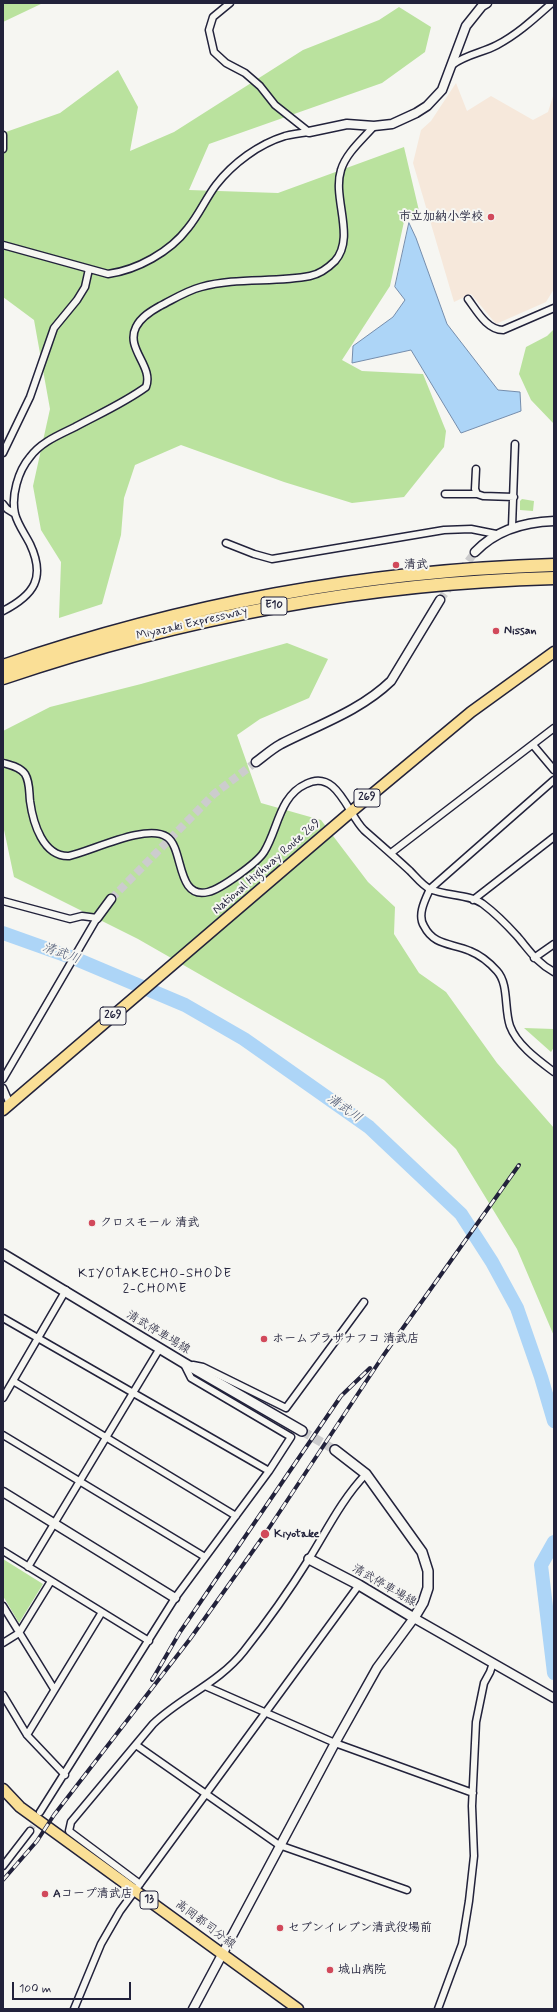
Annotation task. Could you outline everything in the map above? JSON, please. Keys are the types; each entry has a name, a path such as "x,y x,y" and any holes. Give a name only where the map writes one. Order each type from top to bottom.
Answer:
{"highway":[{"name":"Miyazaki Expressway","path":"3,666 68,644 143,622 220,604 289,591 408,574 502,567 554,565"},
{"name":"Miyazaki Expressway","path":"3,678 71,655 147,634 291,603 410,586 502,579 554,578"}],"main road":[{"name":"National Highway Route 269","path":"6,1107 352,811 471,712 554,652"},
{"name":"清武停車場線","path":"3,1254 302,1431"},
{"name":"清武停車場線","path":"309,1559 359,1585 414,1618 423,1603 428,1588 428,1571 422,1552 366,1474 335,1450"},
{"name":"高岡都司分線","path":"3,1789 20,1807 138,1887 222,1954 298,2009"}],"street":[{"path":"230,3 213,18 209,30 214,52 226,63 245,73 260,86 275,105 309,132"},
{"path":"3,244 108,274 125,272 141,264 176,241 188,228 217,184 239,161 258,148 285,136 347,124 374,126 392,124 427,106 442,90 466,26 482,6 487,3"},
{"path":"452,65 462,57 496,46 516,34 552,3"},
{"path":"15,514 15,495 21,472 29,457 37,449 49,440 124,402 146,387 147,374 136,350 133,338 136,326 142,318 174,297 202,286 244,280 310,276 325,270 336,260 341,251 345,233 338,191 341,170 351,153 374,126"},
{"path":"3,135 3,149"},
{"path":"3,453 30,397 54,328 77,300 85,286 89,269"},
{"path":"468,299 489,326 496,330 503,330 554,308"},
{"path":"512,527 515,444"},
{"path":"476,469 475,489 477,494"},
{"path":"445,494 477,494 483,496 514,497"},
{"path":"3,504 15,514 36,558 38,574 30,592 24,598 3,611"},
{"path":"475,552 486,540 512,527 542,521 554,521"},
{"path":"226,543 272,559 444,530 471,529 496,534"},
{"path":"256,762 280,745 303,735 380,691 390,681 440,600"},
{"path":"391,853 554,728"},
{"path":"533,745 554,770"},
{"path":"3,763 18,768 25,774 35,821 45,843 51,851 60,855 69,856 137,835 150,833 164,835 171,840 174,846 186,883 192,889 200,892 210,892 221,886 259,858 268,845 278,817 298,788 308,782 325,782 334,788 352,811 362,828 430,889 482,903 517,936 534,958 543,966 554,972"},
{"path":"554,780 430,889 423,908 421,920 427,931 437,942 465,949 477,954 498,972 502,980 508,1019 514,1033 519,1041 554,1072"},
{"path":"473,900 554,837"},
{"path":"3,1079 92,929 97,918 111,899"},
{"path":"3,901 70,919 82,916 97,918"},
{"path":"534,958 554,944"},
{"path":"3,1088 6,1107"},
{"path":"3,1398 66,1290"},
{"path":"184,1362 203,1368 286,1408 364,1302"},
{"path":"3,1318 269,1471"},
{"path":"28,1567 160,1348"},
{"path":"40,1812 65,1775 175,1598 269,1471 291,1437 191,1378 184,1362"},
{"path":"13,1381 236,1516"},
{"path":"3,1435 205,1557"},
{"path":"138,1887 69,1831 71,1822 164,1714 227,1670 244,1652 309,1559 353,1488 366,1474"},
{"path":"3,1492 175,1598"},
{"path":"3,1551 149,1641"},
{"path":"3,1643 19,1632 51,1581"},
{"path":"74,2009 109,1928 264,1713 359,1585"},
{"path":"3,1606 54,1690"},
{"path":"27,1735 102,1612"},
{"path":"193,2009 279,1845 377,1668 414,1618 554,1698"},
{"path":"438,2009 462,1944 469,1901 474,1856 473,1793 476,1722 484,1683 493,1663"},
{"path":"205,1686 335,1743 473,1793"},
{"path":"3,1695 27,1735 65,1775"},
{"path":"136,1745 279,1845 407,1890"},
{"path":"3,1866 30,1831"}],"shaded area":[{"name":"市立加納小学校","path":"456,83 467,111 491,96 533,120 548,112 554,93 554,289 546,302 496,324 471,294 454,302 413,163 421,130 431,121"}],"green space":[{"path":"3,3 43,3 3,22"},
{"path":"399,7 431,27 425,52 382,83 209,144 189,190 278,193 404,147 420,215 405,217 390,286 342,360 362,371 423,374 446,431 444,447 404,497 352,503 284,482 181,445 135,465 124,498 121,535 102,604 59,618 61,562 41,530 33,486 50,409 34,320 3,297 3,133 60,113 118,70 138,107 130,151 174,132 303,50 379,20"},
{"path":"554,329 554,424 531,400 519,374 526,347 547,336"},
{"path":"522,499 534,501 533,511 520,510 520,501"},
{"path":"287,643 328,659 309,698 260,719 237,735 261,803 321,820 368,882 395,907 394,934 419,973 446,992 497,1063 554,1128 554,1336 517,1249 456,1149 384,1080 138,939 14,877 3,825 3,731 50,707 141,684"},
{"path":"524,1028 554,1029 554,1047 551,1052"},
{"path":"3,1559 43,1584 19,1623 3,1596"}],"water":[{"path":"409,223 416,238 447,324 498,390 520,392 521,411 461,433 411,350 352,363 353,346 393,317 405,300 395,287"}],"waterway":[{"name":"清武川","path":"3,933 76,959 185,1005 244,1039 369,1127 461,1214 492,1262 517,1308 541,1377 554,1421"},
{"name":"清武川","path":"554,1542 541,1565 554,1673"}],"tunnel":[{"path":"440,600 475,552"},
{"path":"111,899 214,794 256,762"},
{"path":"302,1431 335,1450"},
{"path":"30,1831 38,1817"}],"railway":[{"path":"3,1880 37,1841 54,1815 190,1639 265,1534 383,1356 519,1165"},
{"path":"152,1680 180,1632 341,1396 370,1368"}],"place":[{"name":"市立加納小学校","path":"491,217"},
{"name":"清武","path":"396,565"},
{"name":"Nissan","path":"496,631"},
{"name":"クロスモール 清武","path":"92,1223"},
{"name":"ホームプラザナフコ 清武店","path":"264,1339"},
{"name":"Kiyotake","path":"265,1534"},
{"name":"Aコープ清武店","path":"45,1894"},
{"name":"セブンイレブン清武役場前","path":"280,1928"},
{"name":"城山病院","path":"330,1970"}],"district":[{"name":"KIYOTAKECHO-SHODE 2-CHOME","path":"155,1282"}]}
